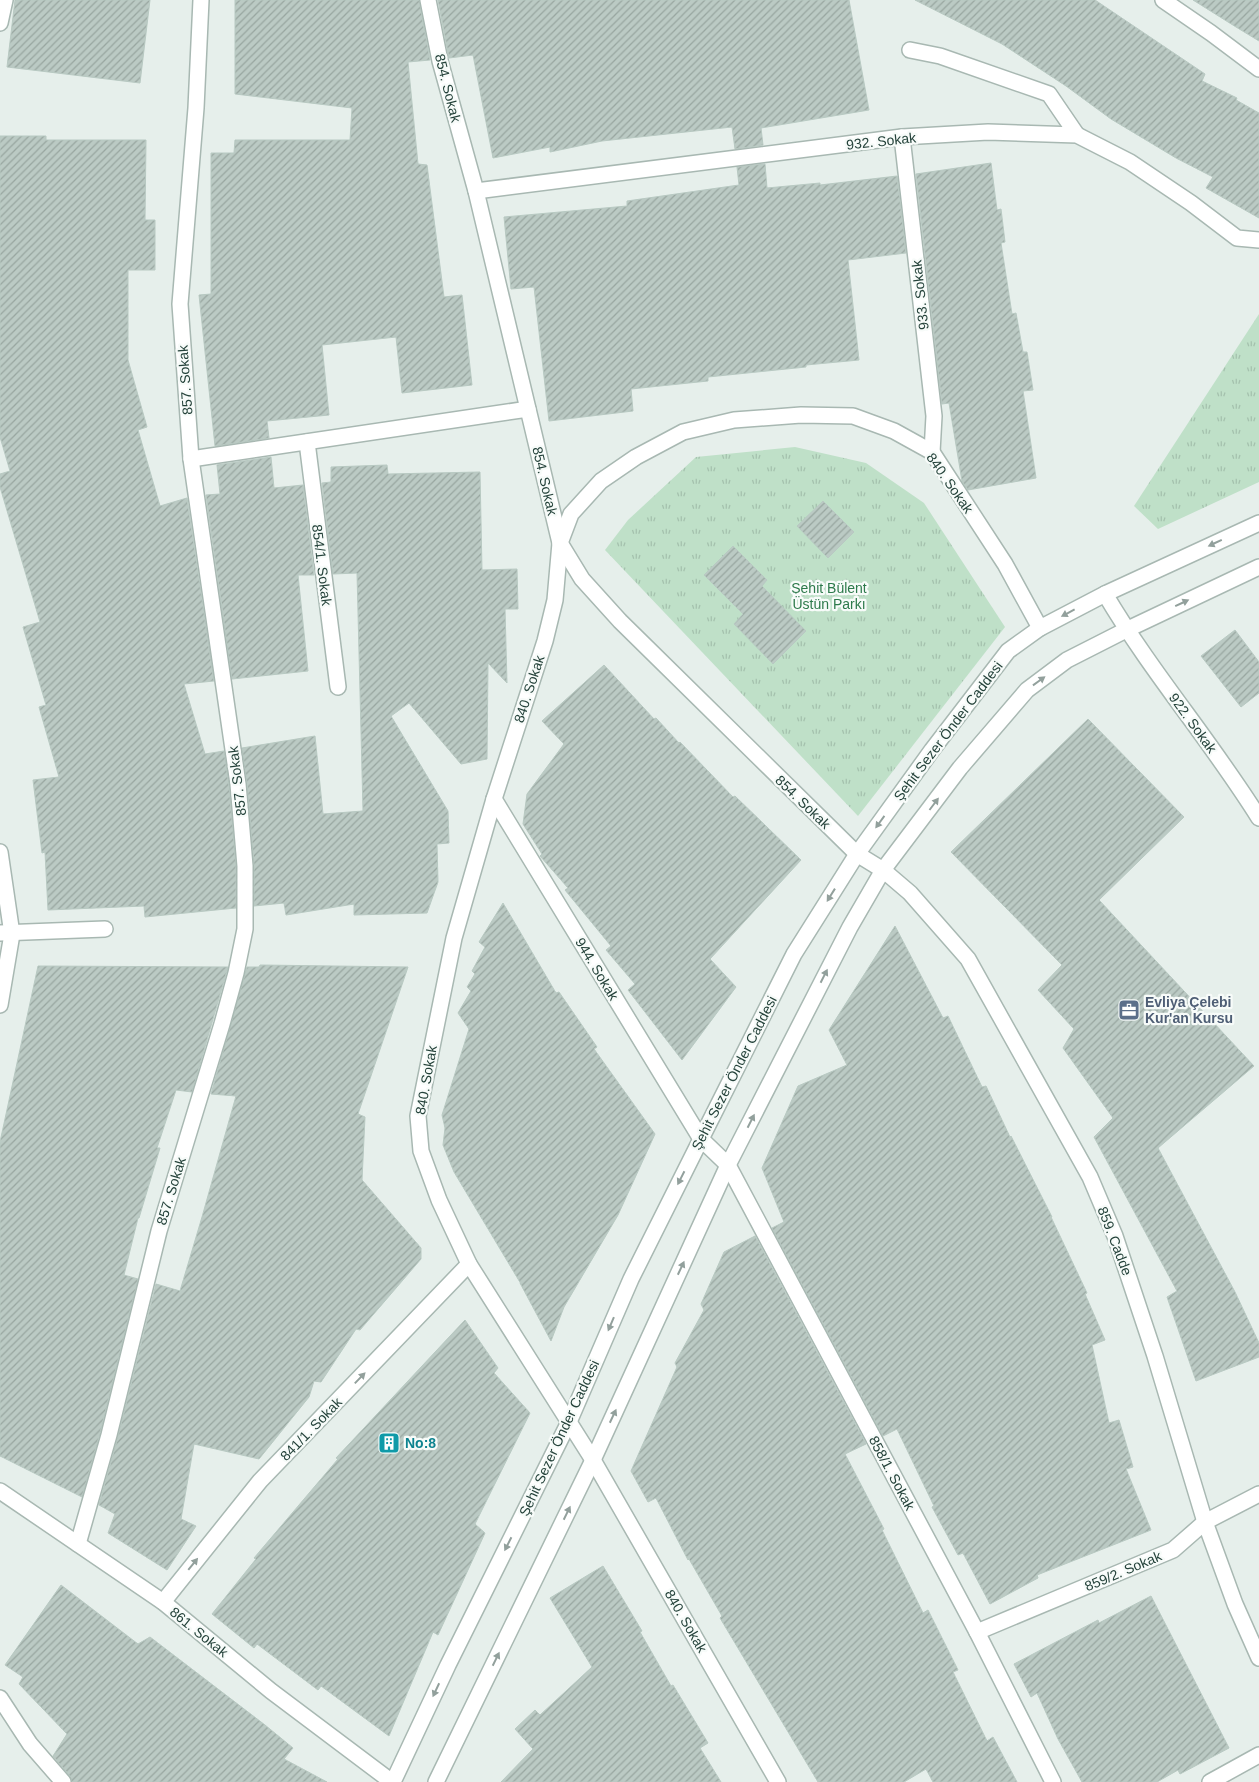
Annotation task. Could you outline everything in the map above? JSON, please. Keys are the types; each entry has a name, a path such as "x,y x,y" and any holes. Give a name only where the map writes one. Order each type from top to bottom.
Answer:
{"street":[{"path":"0,23 5,0"},
{"name":"857. Sokak","path":"78,1544 109,1435 159,1231 222,1024 236,973 245,929 245,866 238,784 191,459 180,304 196,108 201,0"},
{"name":"854. Sokak","path":"428,0 440,61 476,191 560,544 582,579 620,621 857,854 883,870"},
{"path":"1163,0 1259,69"},
{"path":"910,50 940,56 1049,94 1077,135"},
{"name":"932. Sokak","path":"476,191 902,137 988,132 1077,135 1130,162 1191,203 1237,238 1259,240"},
{"name":"933. Sokak","path":"902,137 934,416 932,452"},
{"path":"191,459 528,410"},
{"name":"840. Sokak","path":"778,1782 593,1460 469,1264 439,1200 422,1151 418,1116 454,938 494,799 542,650 556,600 560,544 571,514 601,481 636,457 683,432 734,420 801,415 853,416 894,431 932,452 1005,564 1040,628"},
{"name":"854/1. Sokak","path":"307,442 338,687"},
{"name":"Şehit Sezer Önder Caddesi","path":"392,1782 569,1422 631,1279 701,1139 794,954 857,854 932,750 1008,651 1040,628 1105,594 1259,523"},
{"path":"436,1782 593,1460 728,1165 850,927 883,870 960,768 1027,690 1067,660 1259,567"},
{"name":"922. Sokak","path":"1105,594 1126,630 1259,818"},
{"name":"944. Sokak","path":"494,799 701,1139 728,1165"},
{"path":"0,852 6,933 0,1005"},
{"name":"859. Cadde","path":"883,870 910,893 968,959 1090,1177 1115,1236 1205,1522 1235,1604 1259,1658"},
{"path":"6,933 105,929"},
{"name":"858/1. Sokak","path":"728,1165 977,1632 1052,1782"},
{"name":"841/1. Sokak","path":"162,1602 260,1481 469,1264"},
{"name":"861. Sokak","path":"0,1491 162,1602 271,1691 392,1782"},
{"name":"859/2. Sokak","path":"977,1632 1173,1550 1205,1522 1259,1494"},
{"path":"0,1698 30,1744 63,1782"},
{"path":"1210,1782 1259,1755"}],"green space":[{"path":"1259,314 1259,482 1158,529 1134,506"},
{"name":"Şehit Bülent Üstün Parkı","path":"795,447 866,463 924,503 1005,627 858,816 605,550 628,520 696,457"}],"building":[{"path":"15,0 150,0 140,83 7,67"},
{"path":"235,0 419,0 430,60 408,62 418,164 427,165 444,297 462,295 472,385 402,393 396,337 322,345 329,415 267,421 269,438 215,446 199,295 211,294 211,153 234,153 235,140 350,140 352,108 235,94"},
{"path":"438,0 849,0 869,110 761,128 763,145 735,149 732,127 602,141 550,152 550,147 493,158 473,55 449,58"},
{"path":"915,0 1095,0 1205,74 1202,81 1237,98 1236,100 1259,113 1259,218 1206,188 1213,177 1176,158 1111,119 1066,86 1002,44"},
{"path":"1193,0 1259,0 1259,41 1236,27"},
{"path":"0,136 46,136 46,140 146,140 145,220 155,220 155,270 128,270 128,360 147,427 138,430 160,506 187,498 214,681 184,684 205,754 224,751 236,866 236,908 145,917 144,906 48,910 45,852 42,853 33,780 59,777 39,707 46,705 23,627 40,622 0,487 0,474 10,471 0,437"},
{"path":"991,163 997,210 1001,209 1005,242 1001,243 1012,314 1016,313 1023,352 1027,352 1033,390 1023,391 1036,478 968,490 962,481 949,403 942,404 916,174"},
{"path":"765,164 767,188 820,183 820,185 897,176 906,253 848,260 859,360 708,377 708,381 631,389 633,411 549,421 534,287 511,289 504,217 627,206 627,201 739,185 737,167"},
{"path":"271,457 274,488 303,485 314,575 298,575 308,671 232,679 206,495 220,494 217,465"},
{"path":"387,465 388,474 480,472 482,570 517,569 518,609 505,609 507,683 488,663 487,759 461,764 409,703 391,716 448,811 449,843 437,844 438,882 427,913 354,915 354,904 286,915 284,903 254,906 254,865 242,748 315,736 323,814 363,811 357,573 333,574 322,483 331,482 331,467"},
{"path":"823,501 854,532 828,558 797,526"},
{"path":"733,546 767,580 762,586 806,631 773,664 734,624 743,614 704,575"},
{"path":"1235,630 1259,662 1259,693 1241,707 1201,656"},
{"path":"604,665 654,719 656,718 733,797 735,796 801,860 710,959 736,987 682,1060 628,990 635,984 606,950 611,946 565,890 568,888 540,856 542,854 523,824 527,794 564,744 542,721"},
{"path":"1088,719 1184,817 1099,900 1254,1066 1158,1148 1235,1292 1259,1343 1259,1357 1196,1381 1167,1297 1177,1291 1094,1137 1113,1118 1063,1048 1074,1029 1038,990 1062,965 951,852"},
{"path":"503,903 556,993 559,992 597,1047 594,1049 655,1134 618,1215 564,1307 551,1341 521,1284 454,1172 443,1145 445,1128 442,1115 469,1029 458,1013 471,991 467,987 475,974 472,971 485,947 479,942"},
{"path":"895,926 943,1018 948,1016 982,1087 986,1086 1010,1137 1052,1217 1087,1293 1085,1294 1105,1340 1092,1345 1109,1423 1119,1420 1133,1467 1126,1469 1151,1530 1037,1575 1038,1578 990,1604 963,1553 958,1555 932,1507 934,1506 897,1429 883,1436 772,1228 784,1222 762,1168 798,1086 847,1065 829,1030"},
{"path":"260,965 408,967 358,1114 365,1117 362,1180 421,1248 421,1259 360,1330 356,1329 321,1382 314,1381 309,1397 259,1459 194,1444 181,1519 196,1526 167,1570 108,1533 115,1514 99,1505 156,1284 180,1291 236,1096 211,1094 247,967 259,967"},
{"path":"38,966 228,967 192,1092 176,1090 157,1148 160,1148 138,1218 124,1275 138,1279 100,1433 82,1497 0,1456 0,1142"},
{"path":"755,1236 866,1444 845,1454 884,1529 882,1530 923,1613 928,1610 958,1670 953,1672 987,1741 993,1737 1017,1782 933,1782 926,1769 904,1782 818,1782 720,1618 722,1616 688,1560 656,1498 648,1502 631,1471 677,1367 675,1363 704,1310 701,1304 724,1252"},
{"path":"465,1320 498,1368 494,1373 530,1413 475,1524 485,1533 438,1635 433,1632 389,1736 321,1686 318,1690 257,1644 254,1648 212,1614 256,1559 254,1558 338,1459 336,1458"},
{"path":"603,1566 642,1631 640,1632 671,1686 673,1685 708,1743 700,1748 721,1782 501,1782 533,1749 515,1729 535,1710 540,1715 592,1667 550,1598"},
{"path":"61,1585 138,1644 150,1637 293,1748 284,1759 327,1782 72,1782 70,1776 53,1756 67,1734 19,1684 23,1677 5,1665"},
{"path":"1151,1596 1229,1748 1180,1774 1178,1770 1157,1782 1082,1782 1058,1739 1037,1693 1031,1697 1014,1664 1098,1620 1099,1623"}],"place":[{"name":"Evliya Çelebi Kur'an Kursu","path":"1129,1010"},
{"name":"No:8","path":"389,1443"}]}
